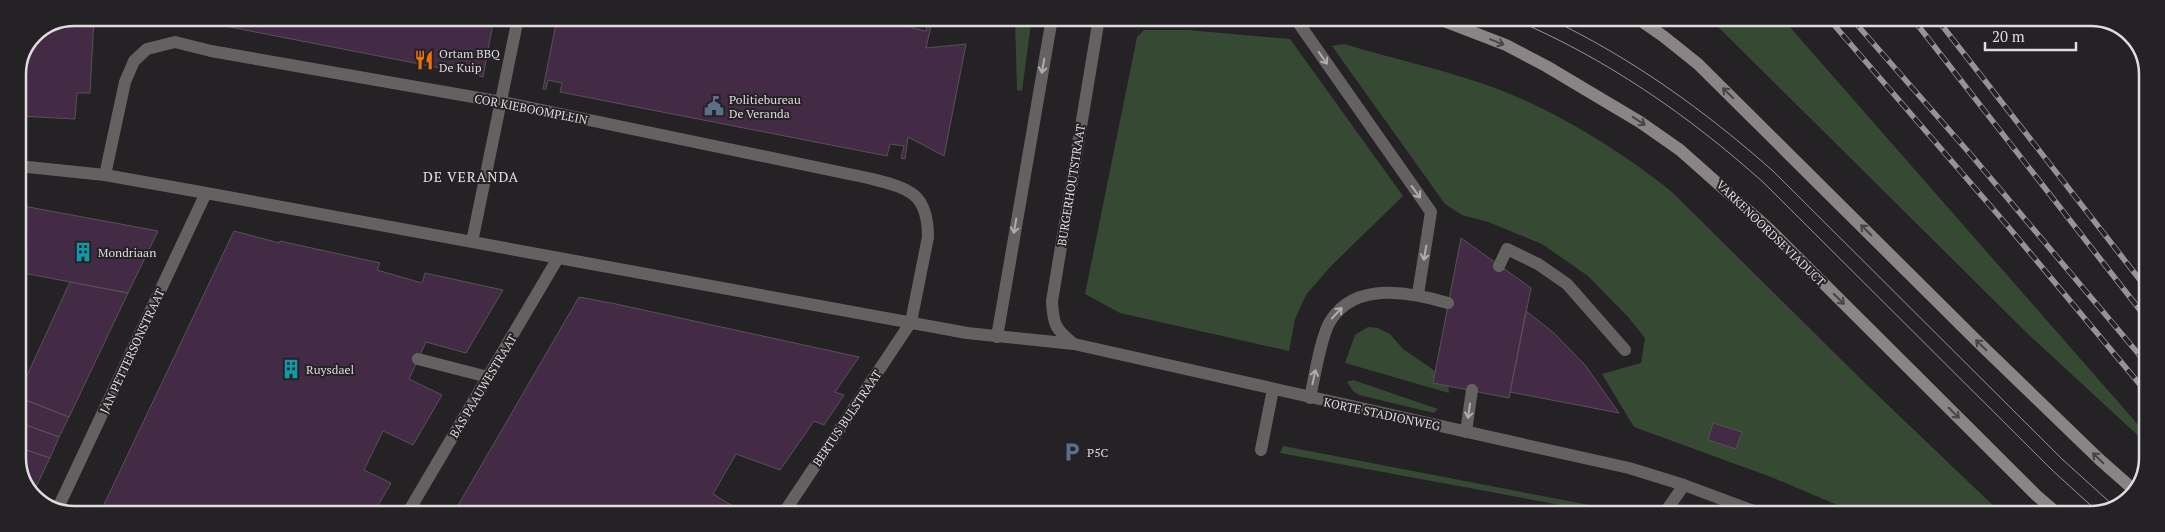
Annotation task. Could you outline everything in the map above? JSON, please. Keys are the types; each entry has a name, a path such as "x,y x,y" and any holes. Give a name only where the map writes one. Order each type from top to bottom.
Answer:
{"main road":[{"name":"VARKENOORDSEVIADUCT","path":"1456,26 1506,46 1546,66 1640,122 1680,150 1768,229 2050,506"},
{"path":"1649,26 1698,64 1986,350 2098,459 2129,486"}],"street":[{"path":"472,242 516,26"},
{"path":"26,167 105,176 206,193 911,322 967,334 996,337 1051,26"},
{"name":"BURGERHOUTSTRAAT","path":"1074,344 1058,332 1053,318 1052,301 1097,26"},
{"path":"1301,26 1431,212 1418,294"},
{"name":"COR KIEBOOMPLEIN","path":"105,176 125,82 134,61 147,49 175,42 211,51 502,102 868,178 902,187 911,192 921,202 928,226 928,237 911,322"},
{"name":"JAN PETTERSONSTRAAT","path":"60,503 206,193"},
{"path":"1499,266 1507,249 1538,264 1567,284 1625,350"},
{"name":"BAS PAAUWESTRAAT","path":"412,506 558,258"},
{"path":"1310,398 1330,320 1346,304 1373,293 1418,294 1448,303"},
{"name":"BERTUS BULSTRAAT","path":"788,506 911,322"},
{"name":"KORTE STADIONWEG","path":"996,337 1074,344 1273,390 1629,468 1684,485 1740,506"},
{"path":"418,359 488,377"},
{"path":"1261,450 1273,390"},
{"path":"1466,432 1472,390"},
{"path":"1670,506 1684,485"}],"green space":[{"path":"1015,26 1031,26 1022,91 1017,90"},
{"path":"1717,26 1789,26 2139,426 2139,436 2030,336"},
{"path":"1144,30 1188,30 1290,39 1403,196 1330,267 1306,295 1295,319 1289,351 1120,313 1085,294 1137,37"},
{"path":"1344,44 1495,88 1541,108 1610,147 1672,192 1867,385 1994,506 1840,506 1771,477 1634,427 1602,374 1641,363 1645,338 1628,317 1588,276 1542,244 1488,222 1462,215 1445,204 1332,46"},
{"path":"1368,327 1378,328 1390,334 1403,349 1448,380 1449,393 1345,363 1355,335"},
{"path":"1353,380 1438,409 1434,413 1359,395 1353,391 1347,382"},
{"path":"1283,446 1594,506 1566,506 1280,453"}],"building":[{"path":"94,26 90,93 77,93 75,119 26,116 27,65 34,48 48,34 65,27"},
{"path":"225,26 493,26 483,77 479,76 481,69 467,67 466,73"},
{"path":"555,26 912,26 912,28 926,31 927,26 931,26 926,48 966,44 944,156 908,137 905,159 901,158 904,146 890,144 887,156 560,92 562,83 548,80 546,89 543,89"},
{"name":"Mondriaan","path":"26,206 158,231 128,293 26,274"},
{"name":"Ruysdael","path":"234,231 279,243 280,241 380,263 377,270 422,283 425,273 503,290 466,353 426,342 409,379 442,395 413,445 383,431 364,470 391,483 378,506 103,506"},
{"path":"1461,238 1531,288 1509,398 1433,383"},
{"path":"70,282 128,293 69,417 26,400 26,378"},
{"path":"579,297 859,357 835,392 844,395 824,425 814,421 780,470 736,454 713,494 733,506 458,506"},
{"path":"1526,311 1554,333 1585,365 1619,413 1510,392"},
{"path":"26,400 69,417 59,437 26,425"},
{"path":"1713,423 1742,432 1736,449 1708,440"},
{"path":"26,425 59,437 50,458 26,450"},
{"path":"26,450 50,458 36,486 27,467"}],"tram line":[{"path":"1528,26 1580,51 1645,90 1676,111 1735,158 1764,183 2052,470 2091,506"},
{"path":"1564,26 1609,50 1694,106 1773,171 2062,459 2109,502"}],"railway":[{"path":"1835,26 2006,224 2139,383"},
{"path":"1858,26 1972,156 2139,354"},
{"path":"1918,26 2139,309"},
{"path":"1942,26 2139,279"}],"place":[{"name":"Ortam BBQ De Kuip","path":"424,60"},
{"name":"Politiebureau De Veranda","path":"714,106"},
{"name":"Mondriaan","path":"83,252"},
{"name":"Ruysdael","path":"291,369"},
{"name":"P5C","path":"1072,452"}],"district":[{"name":"DE VERANDA","path":"471,176"}]}
